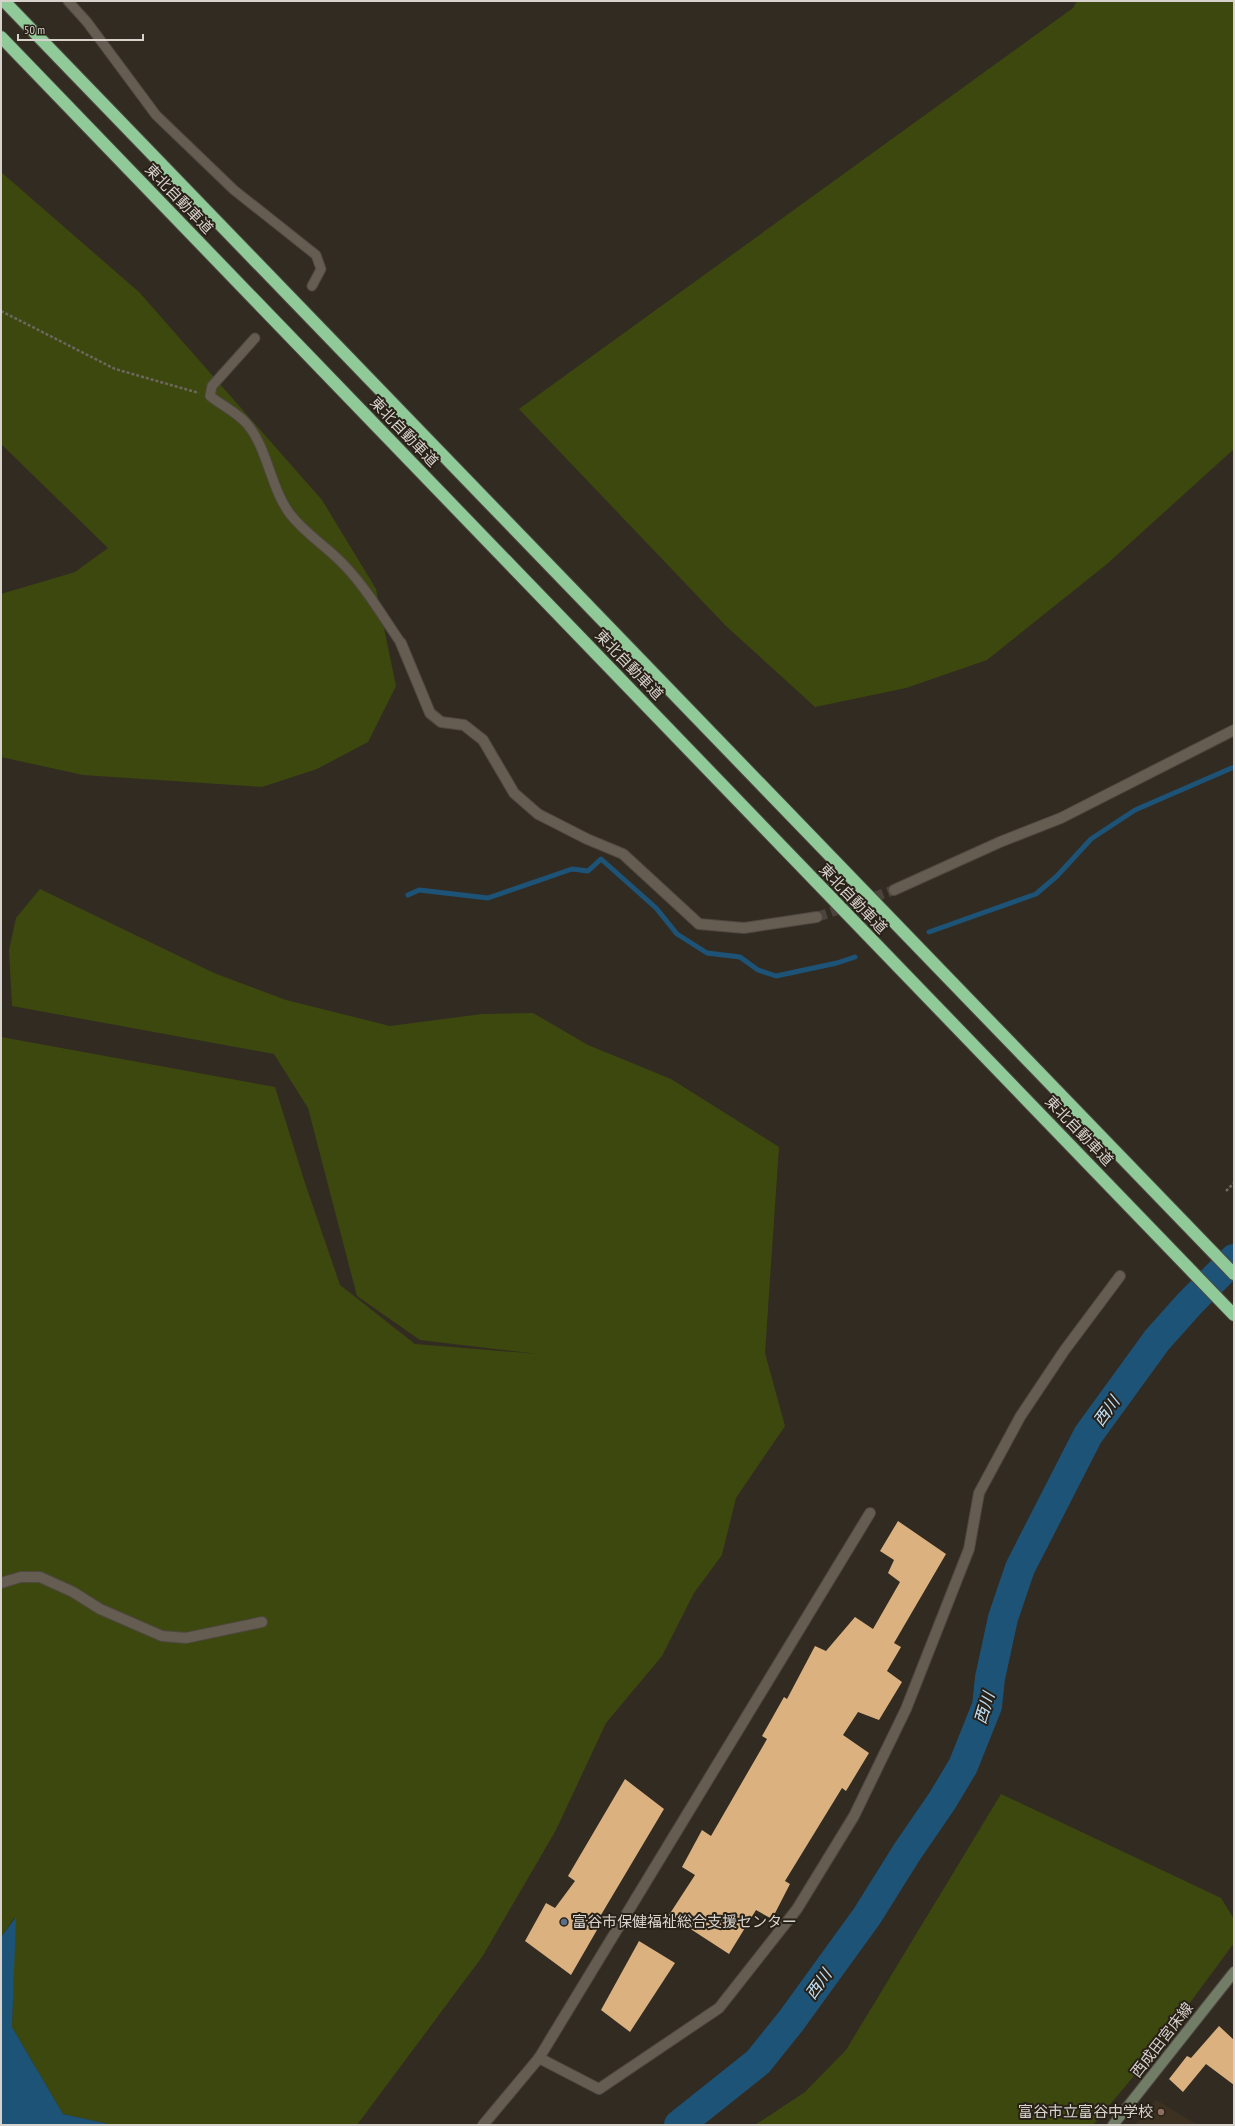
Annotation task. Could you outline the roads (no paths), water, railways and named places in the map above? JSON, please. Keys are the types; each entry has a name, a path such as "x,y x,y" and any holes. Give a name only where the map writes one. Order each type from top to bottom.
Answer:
{"highway":[{"name":"東北自動車道","path":"4,1 1234,1274"},
{"name":"東北自動車道","path":"1,37 1234,1315"}],"main road":[{"name":"西成田宮床線","path":"1113,2125 1234,1972"}],"street":[{"path":"401,643 430,713 441,722 464,725 483,740 514,793 538,814 587,839 623,854 698,924 744,928 817,917"},
{"path":"894,890 1000,842 1060,818 1233,733"},
{"path":"538,2058 599,2088 718,2008 797,1909 854,1816 912,1696 969,1549 979,1493 1020,1417 1064,1351 1120,1276"},
{"path":"483,2125 538,2058 870,1513"},
{"path":"1,1584 21,1577 40,1577 73,1592 100,1609 162,1636 186,1638 262,1622"}],"lane":[{"path":"68,1 87,22 156,115 234,190 316,255 321,269 312,286"},
{"path":"255,338 212,386 210,396 246,423 262,452 277,490 290,513 308,534 344,565 362,586 401,643"}],"water":[{"path":"16,1917 12,2027 63,2114 113,2125 1,2125 1,1937"}],"waterway":[{"path":"929,932 1036,894 1057,876 1091,839 1135,810 1234,767"},
{"path":"408,895 419,890 488,898 572,869 588,871 601,859 656,908 677,934 707,953 740,957 758,970 776,976 837,963 855,957"},
{"name":"西川","path":"679,2125 758,2062 791,2021 867,1916 907,1852 942,1801 963,1766 987,1706 990,1678 1003,1618 1020,1568 1088,1435 1157,1340 1190,1303 1234,1259"}],"tunnel":[{"path":"817,917 894,890"}],"place":[{"name":"富谷市保健福祉総合支援センター","path":"564,1922"},
{"name":"富谷市立富谷中学校","path":"1161,2112"}]}
